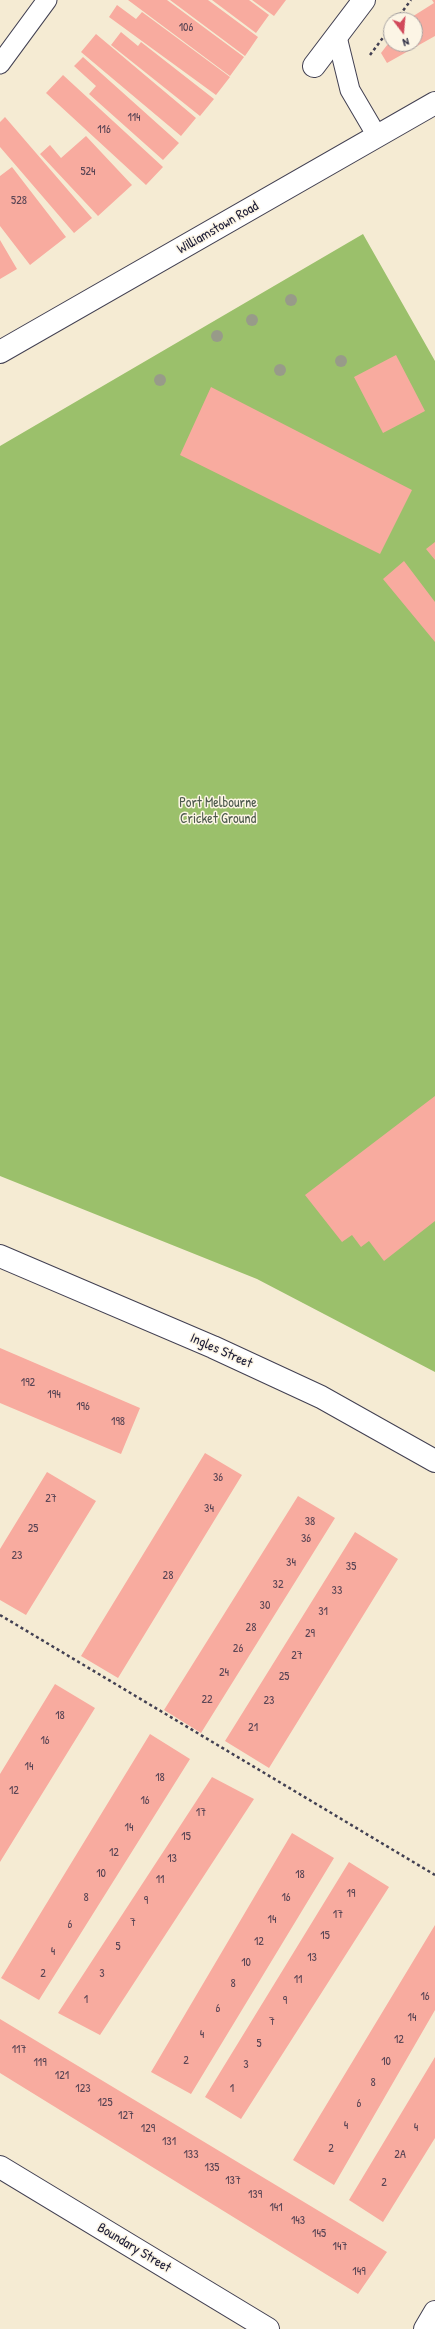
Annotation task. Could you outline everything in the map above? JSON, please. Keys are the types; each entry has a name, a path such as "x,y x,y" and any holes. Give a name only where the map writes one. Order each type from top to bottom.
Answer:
{"street":[{"path":"314,66 364,0"},
{"name":"Williamstown Road","path":"0,352 435,103"},
{"name":"Ingles Street","path":"0,1256 213,1347 299,1387 435,1461"},
{"name":"Boundary Street","path":"0,2167 268,2329"},
{"path":"425,2329 435,2312"}],"lane":[{"path":"0,64 47,0"},
{"path":"337,37 350,90 377,136"}],"path":[{"path":"402,12 411,0"},
{"path":"366,60 383,38"},
{"path":"0,1615 435,1875"}],"green space":[{"name":"Port Melbourne Cricket Ground","path":"363,234 435,361 435,1372 257,1279 0,1176 0,446"}],"building":[{"path":"128,0 167,0 244,57 230,76"},
{"path":"170,0 208,0 258,37 245,56"},
{"path":"212,0 249,0 269,15 256,33"},
{"path":"252,0 286,0 274,16"},
{"path":"432,0 435,0 435,36 423,43 423,12 420,12 434,3"},
{"path":"117,5 136,19 142,12 230,77 216,95 109,17"},
{"path":"121,32 138,46 141,42 214,99 200,116 111,45"},
{"path":"96,34 196,118 181,136 81,52"},
{"path":"383,50 383,52 407,52 387,63 381,53"},
{"path":"83,57 179,143 163,160 89,94 96,86 74,66"},
{"path":"63,75 163,167 146,185 46,93"},
{"path":"5,117 92,218 74,233 0,147 0,122"},
{"path":"86,136 132,185 98,216 40,154 50,145 61,158"},
{"path":"12,167 66,237 30,265 0,226 0,176"},
{"path":"0,240 17,269 0,279"},
{"path":"396,355 425,411 383,433 354,377"},
{"path":"211,387 412,490 380,554 180,455"},
{"path":"435,542 435,560 426,549"},
{"path":"404,561 435,602 435,642 383,579"},
{"path":"435,1096 435,1221 384,1261 369,1241 361,1247 352,1235 342,1242 305,1195"},
{"path":"0,1348 140,1408 121,1454 0,1403"},
{"path":"205,1453 242,1475 118,1678 81,1656"},
{"path":"47,1472 96,1501 26,1615 0,1600 0,1549"},
{"path":"298,1496 335,1518 201,1733 164,1710"},
{"path":"355,1532 398,1559 269,1768 225,1741"},
{"path":"55,1684 95,1708 0,1862 0,1774"},
{"path":"150,1734 190,1759 39,2000 1,1978"},
{"path":"212,1777 254,1799 100,2035 58,2013"},
{"path":"292,1833 334,1858 191,2094 151,2072"},
{"path":"349,1862 389,1887 241,2119 205,2097"},
{"path":"435,1925 435,2010 334,2185 293,2160"},
{"path":"0,2019 387,2252 358,2294 0,2073"},
{"path":"435,2057 435,2138 383,2222 349,2200"}]}
